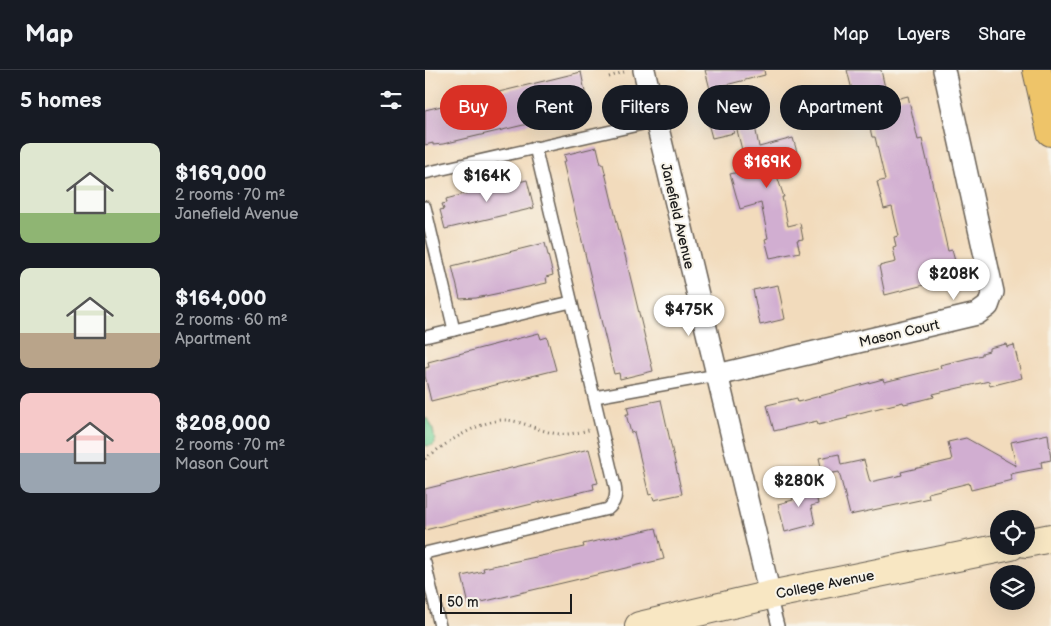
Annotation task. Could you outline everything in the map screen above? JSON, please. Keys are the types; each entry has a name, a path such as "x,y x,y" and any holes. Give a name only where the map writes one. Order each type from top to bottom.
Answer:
{"highway":[{"path":"1037,70 1051,132"}],"main road":[{"path":"1035,541 1051,538"},
{"name":"College Avenue","path":"639,626 770,595 990,550"}],"street":[{"name":"Mason Court","path":"717,375 977,314 988,306 993,292 944,70"},
{"name":"Janefield Avenue","path":"634,71 640,85"},
{"name":"Janefield Avenue","path":"658,130 770,595"}],"lane":[{"path":"425,173 611,130"},
{"path":"425,553 608,509 613,505 616,491 535,147"},
{"path":"425,207 454,330"},
{"path":"425,337 571,302"},
{"path":"595,397 717,375"},
{"path":"425,563 440,626"},
{"path":"770,595 778,626"}],"path":[{"path":"609,77 634,71"},
{"path":"425,459 448,441 491,422 513,421 554,433 564,434 601,428"}],"green space":[{"path":"425,417 433,428 435,443 433,445 425,446"}],"building":[{"path":"705,70 764,70 765,75 726,85 709,85"},
{"path":"847,70 881,70 884,85 851,85"},
{"path":"581,72 584,85 528,85"},
{"path":"517,88 517,127 507,129 507,90"},
{"path":"908,96 918,140 922,139 948,251 952,250 959,276 885,295 879,266 896,262 893,248 896,247 894,237 899,236 892,207 884,209 877,182 885,180 875,137 872,137 870,130 901,130 901,98"},
{"path":"440,106 440,130 502,130 443,144 433,145 433,143 425,145 425,110"},
{"path":"710,130 733,130 734,133 712,138"},
{"path":"737,130 756,130 759,147 793,138 799,159 777,165 778,179 784,197 782,197 788,226 800,223 803,239 797,240 800,252 770,258 765,239 768,238 761,203 740,209 730,174 747,170"},
{"path":"597,147 601,164 603,164 653,371 620,379 619,373 614,374 563,162 566,161 564,155"},
{"path":"489,180 490,183 504,180 506,185 527,180 534,208 445,229 440,210 444,209 442,204 447,203 446,199 468,193 467,189 475,187 474,184"},
{"path":"545,243 553,275 546,277 547,283 476,298 460,299 452,266"},
{"path":"778,285 785,319 760,325 753,290"},
{"path":"539,333 541,339 547,337 556,370 431,401 425,376 425,368 429,367 428,362"},
{"path":"1006,344 1007,347 1014,345 1022,378 990,386 989,381 933,394 934,397 904,404 903,402 818,425 817,421 774,431 767,405 797,398 798,402 883,379 884,382 941,368 940,365 982,355 982,353 989,351 989,348"},
{"path":"661,400 682,494 654,500 652,494 649,495 634,432 631,433 626,414 629,414 627,407"},
{"path":"1048,434 1051,460 1041,462 1042,468 1010,474 1012,480 971,490 969,483 928,493 929,498 850,515 839,472 823,475 819,458 839,454 841,465 864,460 870,482 902,475 901,472 952,460 948,442 966,438 1016,466 1011,442"},
{"path":"589,449 598,483 593,484 594,489 425,530 425,489"},
{"path":"813,482 818,504 811,506 815,524 785,532 778,504 793,500 790,487"},
{"path":"656,528 664,559 469,605 462,576 484,571 483,568 584,547 583,544"}]}
